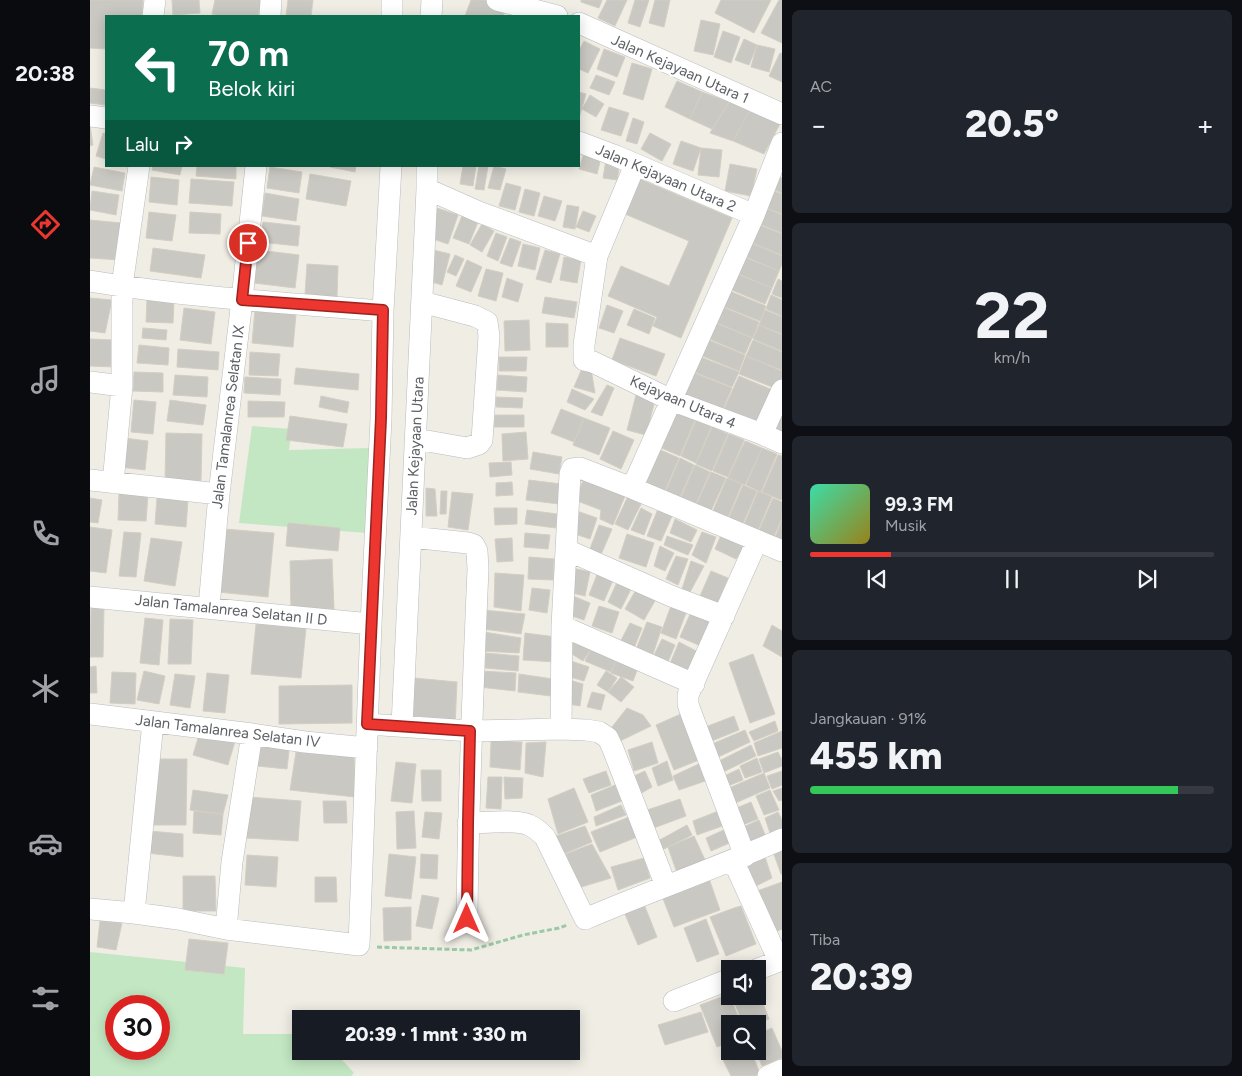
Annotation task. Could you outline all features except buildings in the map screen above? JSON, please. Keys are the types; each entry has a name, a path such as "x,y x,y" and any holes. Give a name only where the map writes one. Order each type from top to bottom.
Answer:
{"street":[{"path":"153,15 155,0"},
{"path":"270,15 271,0"},
{"path":"392,0 392,15"},
{"path":"431,15 432,0"},
{"path":"497,0 553,15"},
{"name":"Jalan Kejayaan Utara 1","path":"580,23 782,114"},
{"path":"90,116 105,118"},
{"name":"Jalan Kejayaan Utara 2","path":"580,142 754,215"},
{"path":"632,488 754,215 782,142"},
{"path":"427,189 479,212 597,256 635,165"},
{"path":"113,483 122,386 122,286 138,167"},
{"name":"Jalan Tamalanrea Selatan IX","path":"209,608 218,494 242,300 256,167"},
{"path":"90,909 178,919 226,929 359,946 381,418 383,310 391,167"},
{"name":"Jalan Kejayaan Utara","path":"402,726 427,167"},
{"name":"Kejayaan Utara 4","path":"597,256 584,345 584,360 599,365 671,400 782,443"},
{"path":"90,281 242,300 383,310"},
{"path":"416,439 467,448 480,444 482,440 489,336 487,322 475,316 422,302"},
{"path":"90,382 122,386"},
{"path":"762,434 782,390"},
{"path":"561,730 562,626 569,484 572,470 580,468 632,488 782,551"},
{"path":"90,480 218,494"},
{"path":"411,538 468,543 474,545 477,551 478,569 470,731 467,919"},
{"path":"757,541 688,695 688,704 739,858 780,960 766,966"},
{"path":"566,550 671,596 724,616"},
{"name":"Jalan Tamalanrea Selatan II D","path":"90,596 371,624"},
{"path":"562,626 694,684"},
{"name":"Jalan Tamalanrea Selatan IV","path":"90,714 305,742 367,748"},
{"path":"134,913 153,722"},
{"path":"367,724 470,731 586,730 599,732 608,738 666,886"},
{"path":"226,929 232,862 252,734"},
{"path":"468,823 528,824 538,830 546,837 584,919 620,903 739,858 782,839"},
{"path":"674,1001 721,983"},
{"path":"768,1076 782,1070"}],"path":[{"path":"359,946 471,950 559,928 584,919"}],"green space":[{"path":"252,426 292,429 289,450 370,448 367,533 239,523"},
{"path":"90,952 245,968 243,1034 292,1034 292,1060 342,1060 354,1073 351,1076 90,1076"}],"route":[{"path":"248,243 242,300 383,310 381,418 367,724 470,731 467,919"}]}
